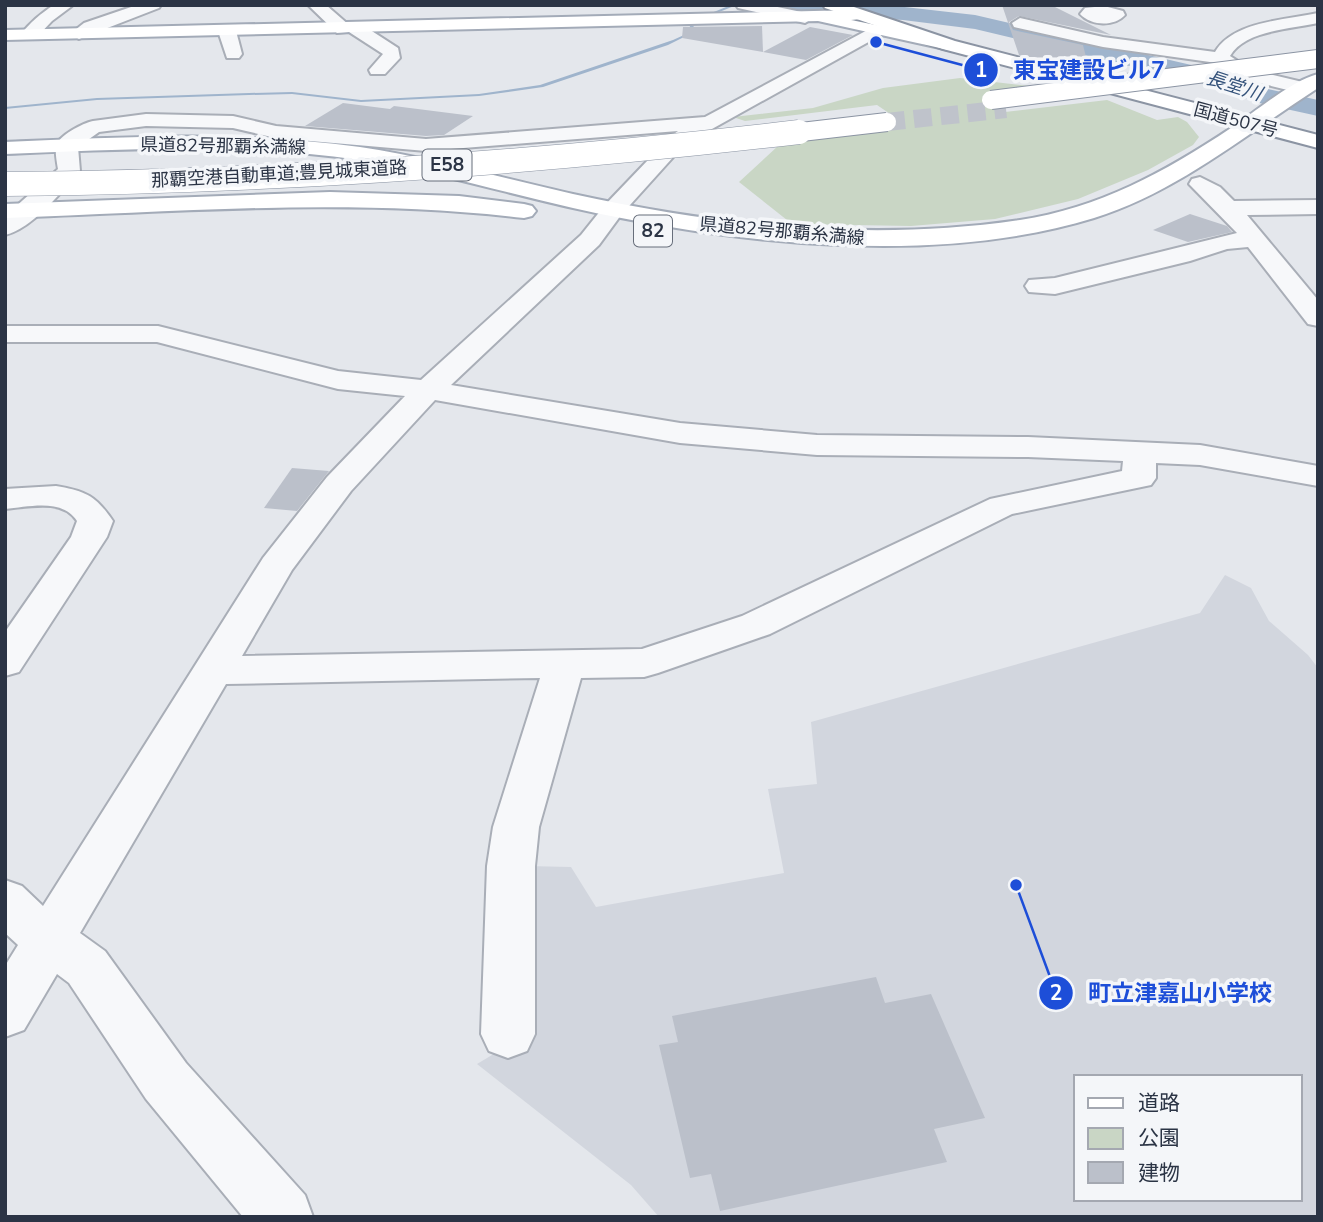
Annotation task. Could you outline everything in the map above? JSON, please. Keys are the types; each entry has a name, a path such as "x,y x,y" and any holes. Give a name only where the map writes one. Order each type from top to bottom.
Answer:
{"main road":[{"name":"国道507号","path":"831,5 949,45 1250,123 1274,118 1318,142"},
{"path":"5,35 854,15"},
{"path":"805,18 949,45"},
{"path":"1318,59 999,104 1318,68"},
{"name":"県道82号那覇糸満線","path":"5,149 67,145 223,143 318,149 421,165 608,216 729,242 814,250 952,250 1022,242 1083,230 1142,213 1200,184 1238,159 1274,118 1307,95"},
{"name":"那覇空港自動車道;豊見城東道路","path":"5,184 335,173 523,159 882,118"},
{"name":"県道82号那覇糸満線","path":"17,211 287,198 379,198 608,216 801,236 906,238 978,232 1086,213 1120,201 1171,175 1250,123"},
{"path":"5,163 324,157 781,130"},
{"path":"5,202 177,194 489,172 604,160 781,130"},
{"name":"那覇空港自動車道;豊見城東道路","path":"5,174 156,172 367,162 781,130"}],"street":[{"path":"79,34 90,27 153,5"},
{"path":"316,5 349,28 392,52 391,58 379,70"},
{"path":"744,5 805,18"},
{"path":"29,35 46,17 64,6"},
{"path":"1098,12 1100,26 1127,40"},
{"path":"1307,95 1225,64 1224,51 1237,37 1318,18"},
{"path":"1020,23 1127,40 1224,51"},
{"path":"227,31 233,54"},
{"path":"5,1013 276,566 339,484 428,390 590,240 608,216 678,140 876,31"},
{"path":"5,229 17,211 69,171 67,145 93,127 146,120 233,122 276,132 426,145 710,122"},
{"path":"1200,184 1209,188 1252,239 1308,294 1318,318"},
{"path":"1228,208 1317,208"},
{"path":"1038,286 1055,286 1181,256 1224,242 1252,239"},
{"path":"5,334 158,334 281,368 338,380 428,390 680,433 817,445 1028,447 1200,455 1318,476"},
{"path":"213,670 644,663 756,625 1002,506 1139,478 1139,452"},
{"path":"5,499 51,496 75,500 89,508 95,521 89,537 5,662"},
{"path":"508,1034 511,866 516,827 564,666"},
{"path":"5,900 49,941 87,967 166,1081 283,1217"}],"shaded area":[{"path":"1225,575 1251,588 1269,621 1308,655 1318,668 1318,1217 659,1217 631,1185 477,1064 522,1037 526,866 571,867 596,907 784,873 768,789 817,784 811,722 1200,613"}],"green space":[{"path":"960,78 1030,86 1049,83 1057,85 982,96 1005,112 1107,100 1157,120 1178,117 1187,122 1199,137 1193,145 1148,170 1078,199 995,219 911,226 792,224 739,182 778,146 905,124 877,105 745,121 733,117 813,108 883,88"}],"building":[{"path":"1002,5 1053,6 1111,35 1019,16 1009,22 1013,30 1083,45 1089,69 1068,68 1019,55"},
{"path":"762,26 763,52 682,38 683,27"},
{"path":"810,27 853,35 806,60 763,52"},
{"path":"343,103 473,116 444,135 426,136 305,126"},
{"path":"1190,214 1227,226 1232,232 1188,242 1153,230"},
{"path":"292,468 329,471 297,511 264,508"},
{"path":"876,977 885,1003 931,994 985,1118 934,1129 947,1162 720,1211 711,1174 690,1178 659,1045 678,1042 672,1016"}],"waterway":[{"name":"長堂川","path":"779,5 903,13 975,22 1243,85 1259,95 1318,108"},
{"path":"706,16 732,6"},
{"path":"5,108 97,99 249,94 292,93 361,101 479,95 541,86 675,41 685,35 692,26"}],"tunnel":[{"path":"887,122 1006,109"}],"place":[{"name":"東宝建設ビル7","path":"876,42"},
{"name":"町立津嘉山小学校","path":"1016,885"}]}
